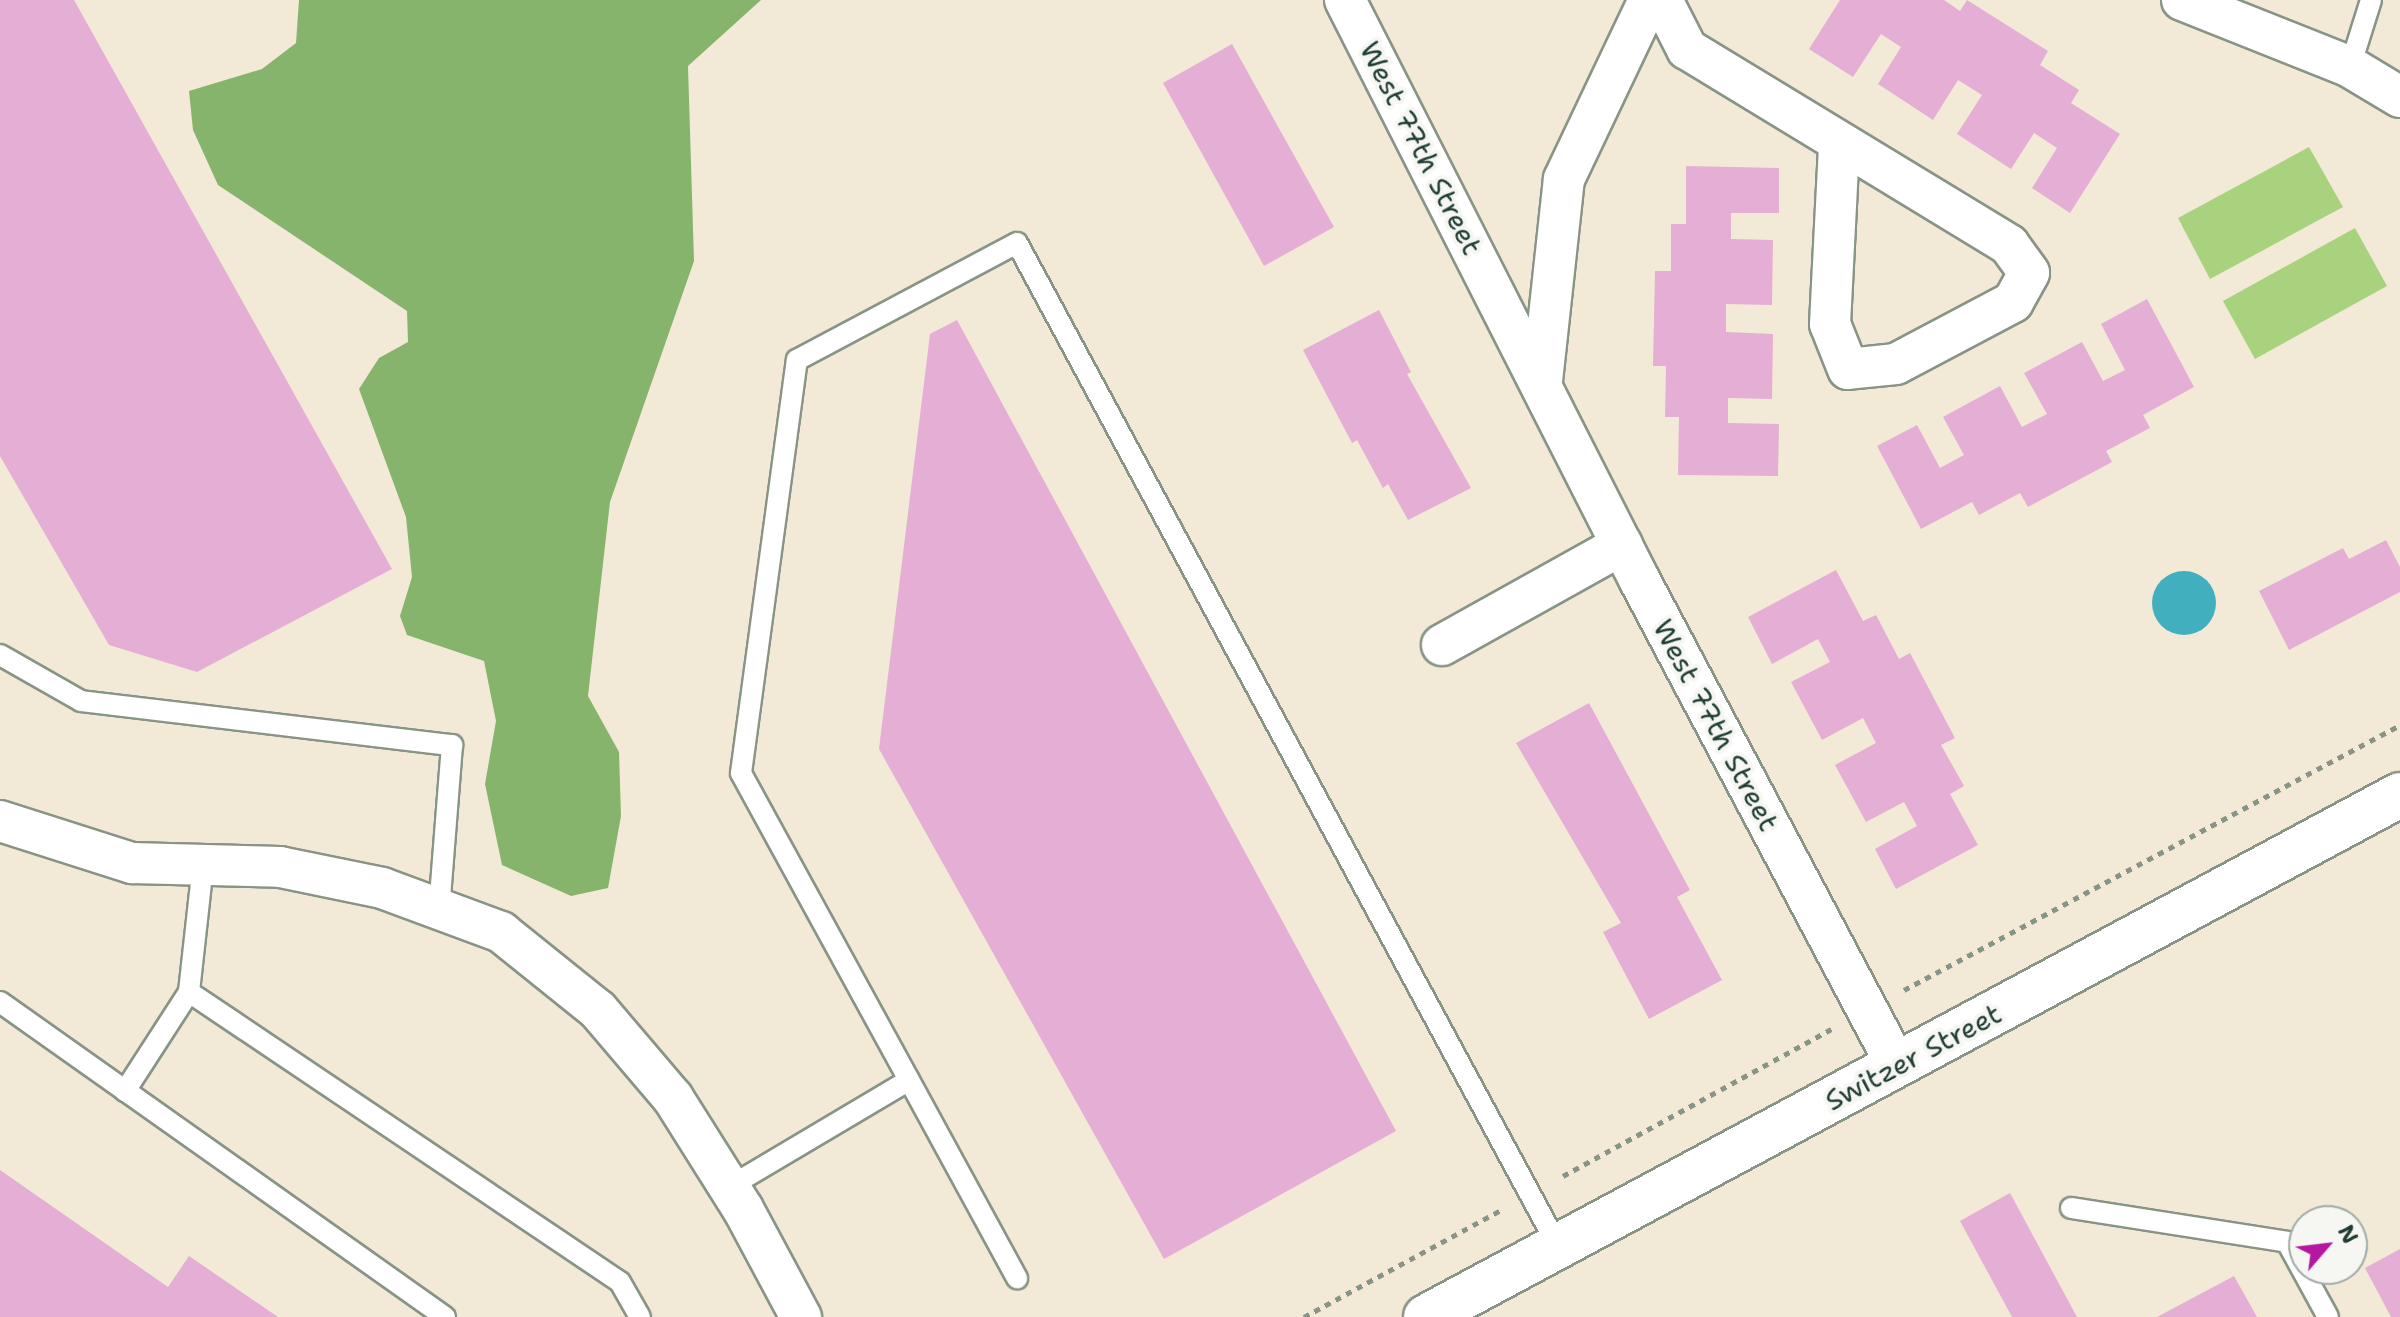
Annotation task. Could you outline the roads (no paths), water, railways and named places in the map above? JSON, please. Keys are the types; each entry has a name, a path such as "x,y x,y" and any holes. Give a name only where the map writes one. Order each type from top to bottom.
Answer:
{"street":[{"name":"West 77th Street","path":"1345,0 1542,381 1622,545 1897,1066"},
{"path":"1542,381 1564,179 1649,0"},
{"path":"1662,0 1687,49 2009,245 2029,273 2013,302 1896,364 1848,369 1830,324 1839,144"},
{"path":"2182,0 2253,12 2400,97"},
{"path":"1442,645 1622,545"},
{"name":"Switzer Street","path":"1426,1317 2400,795"},
{"path":"0,821 132,863 280,867 382,888 501,932 598,1010 673,1098 729,1187 801,1317"}],"lane":[{"path":"2350,67 2371,0"},
{"path":"1017,1278 741,773 797,360 1017,243 1558,1246"},
{"path":"0,655 81,701 452,745 439,909"},
{"path":"125,1091 189,992 203,865"},
{"path":"189,992 620,1282 640,1317"},
{"path":"0,1002 445,1317"},
{"path":"729,1187 909,1080"},
{"path":"2071,1208 2287,1242 2328,1317"}],"water":[{"path":"2178,571 2190,571 2207,580 2214,591 2214,615 2207,626 2190,635 2178,635 2166,630 2157,621 2152,609 2152,597 2157,585 2166,576"}]}
